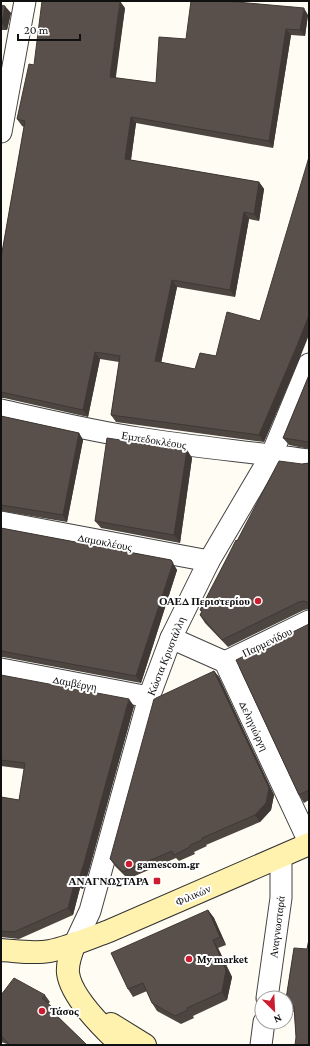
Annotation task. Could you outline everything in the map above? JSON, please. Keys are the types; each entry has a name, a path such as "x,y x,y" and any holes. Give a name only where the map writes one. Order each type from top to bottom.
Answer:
{"street":[{"path":"1,132 25,1"},
{"name":"Κώστα Κρυστάλλη","path":"75,944 90,911 149,697 171,638 209,561 272,454 309,364"},
{"name":"Εμπεδοκλέους","path":"1,410 136,438 220,450 272,454 309,460"},
{"name":"Δαμοκλέους","path":"1,522 209,561"},
{"name":"Παρμενίδου","path":"224,662 309,621"},
{"path":"171,638 224,662"},
{"name":"Δεληγιώργη","path":"224,662 309,843"},
{"name":"Δαμβέργη","path":"1,669 149,697"},
{"name":"Φιλικών","path":"1,950 26,952 49,951 75,944 109,931 281,857 309,843"},
{"name":"Αναγνωσταρά","path":"268,990 281,898 281,857"},
{"path":"75,944 69,958 68,973 74,990 121,1045"},
{"path":"90,1010 145,1045"},
{"path":"261,1045 263,1030"}],"building":[{"path":"42,1 120,1 110,77 156,83 159,37 186,39 191,1 225,1 304,8 300,30 286,29 269,141 131,117 125,159 259,182 254,214 244,212 230,290 172,280 155,361 195,369 200,353 216,356 227,312 260,321 309,157 309,315 259,435 111,415 120,356 95,352 83,410 1,392 1,258 25,121 17,119 29,64 34,65"},
{"path":"1,5 5,6 2,23 1,23"},
{"path":"309,375 309,442 283,438"},
{"path":"1,416 79,433 63,515 1,505"},
{"path":"107,438 187,450 174,535 95,521"},
{"path":"279,461 302,464 309,463 309,603 304,601 299,602 222,640 200,615 202,611 200,610"},
{"path":"1,528 171,560 173,563 136,676 1,651"},
{"path":"309,624 309,790 299,795 236,660"},
{"path":"214,671 269,788 266,803 255,815 202,838 202,840 190,845 190,847 174,855 172,851 123,872 110,859 154,699"},
{"path":"1,675 129,699 84,863 78,882 75,881 68,908 14,932 1,931 1,797 19,800 25,763 1,760"},
{"path":"208,910 220,937 213,940 226,970 222,992 187,1008 188,1010 175,1016 152,1003 143,983 128,989 111,953"},
{"path":"309,939 309,1045 295,1045 294,990 287,990 294,948 307,949"},
{"path":"14,978 45,995 42,998 54,1009 52,1011 87,1045 10,1045 1,1037 1,995"}],"place":[{"name":"ΟΑΕΔ Περιστερίου","path":"258,601"},
{"name":"gamescom.gr","path":"129,864"},
{"name":"ΑΝΑΓΝΩΣΤΑΡΑ","path":"157,881"},
{"name":"My market","path":"189,959"},
{"name":"Τάσος","path":"42,1011"}]}
